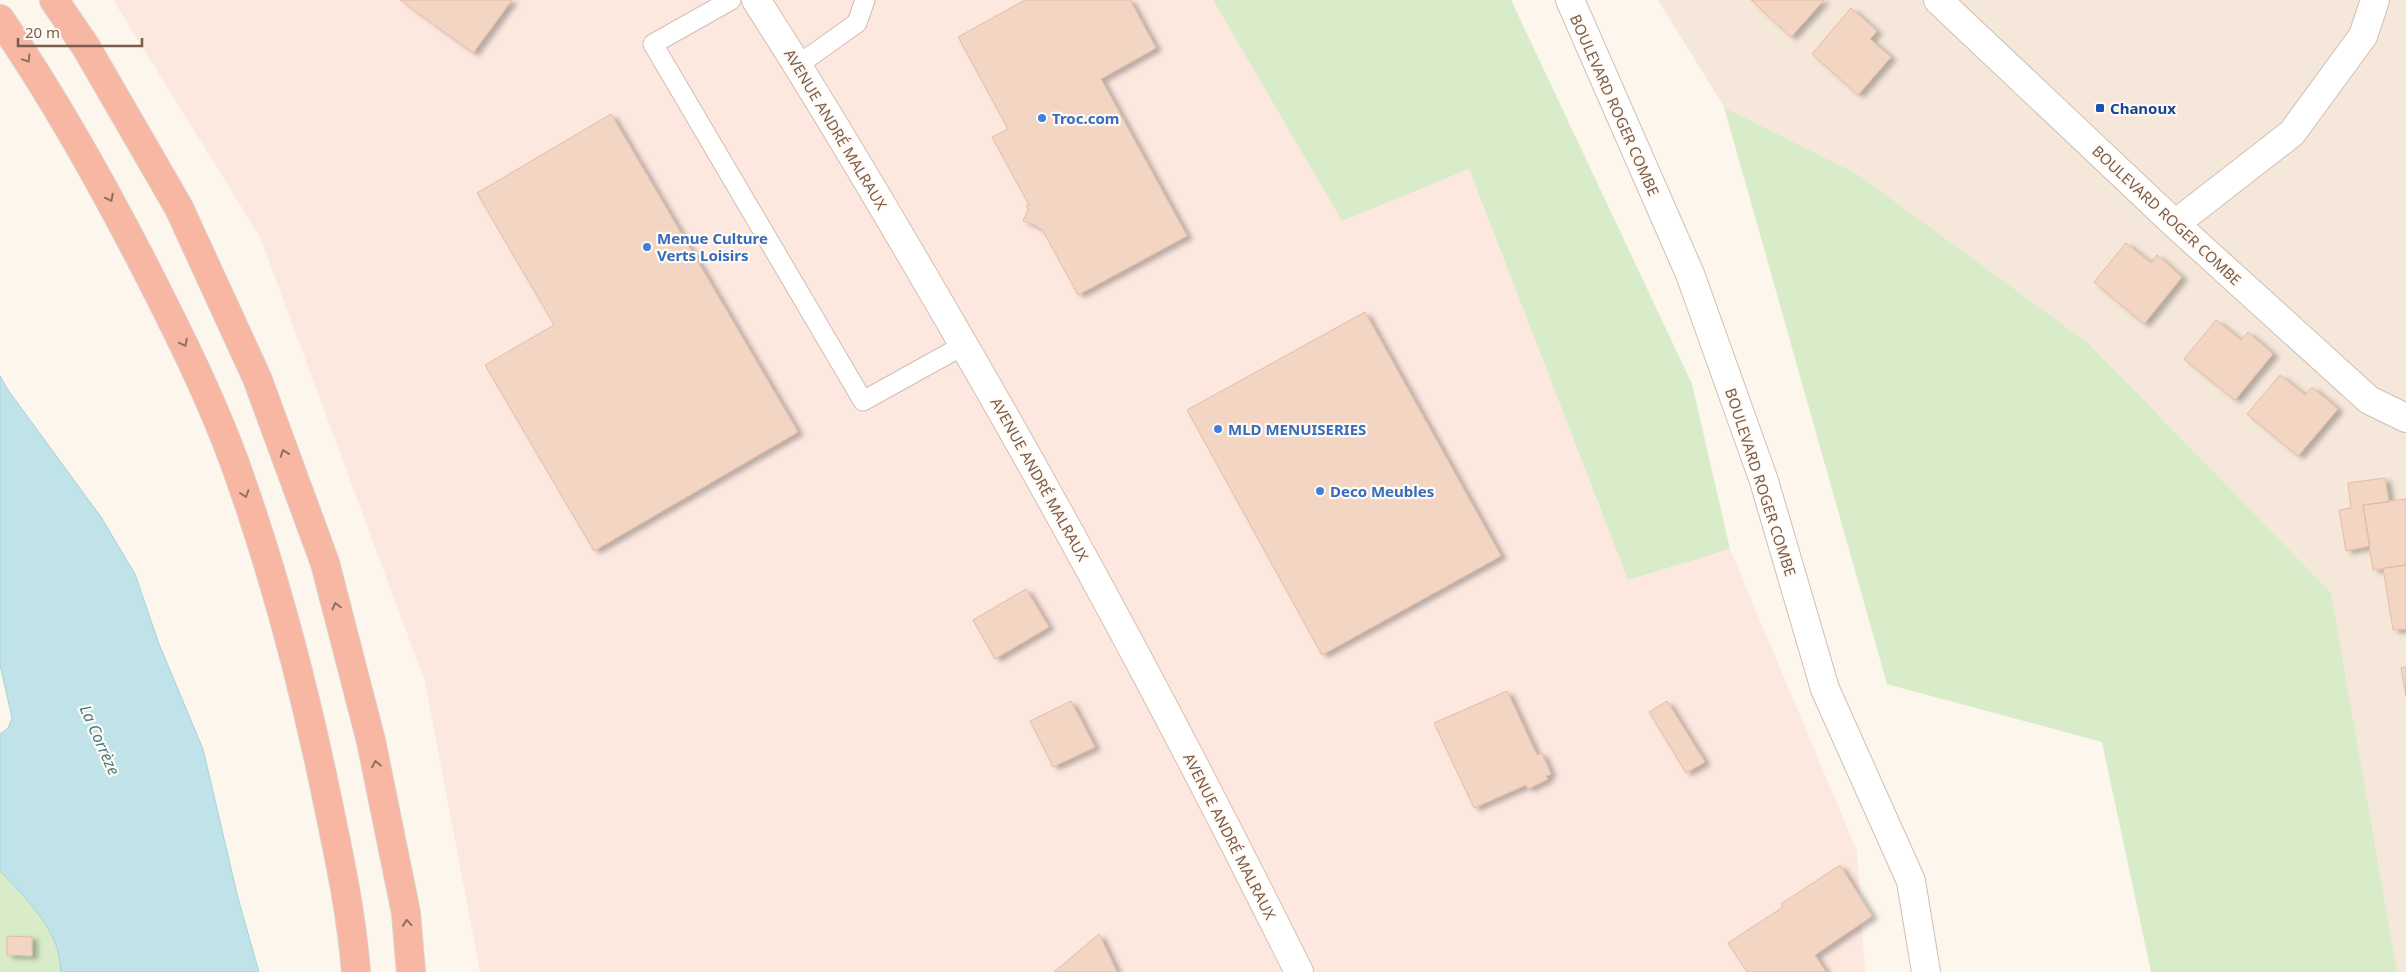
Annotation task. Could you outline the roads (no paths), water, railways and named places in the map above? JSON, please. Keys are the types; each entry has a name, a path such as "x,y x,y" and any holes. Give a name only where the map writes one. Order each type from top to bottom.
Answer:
{"highway":[{"path":"54,0 86,47 179,208 261,388 325,563 371,741 406,912 411,972"},
{"path":"0,18 27,58 105,187 190,356 233,460 274,583 312,725 352,920 356,972"}],"street":[{"name":"AVENUE ANDRÉ MALRAUX","path":"756,0 838,130 964,345 1119,624 1236,845 1299,972"},
{"name":"BOULEVARD ROGER COMBE","path":"1570,0 1690,274 1764,481 1825,689 1911,881 1926,972"},
{"name":"BOULEVARD ROGER COMBE","path":"1938,0 2175,224 2369,400 2406,418"},
{"path":"2175,224 2292,133 2364,36 2375,0"}],"lane":[{"path":"731,0 653,44 863,401 964,345"},
{"path":"798,65 857,23 865,0"}],"water":[{"name":"La Corrèze","path":"0,376 8,390 101,517 135,574 159,644 203,749 238,898 259,972 61,972 57,948 46,924 32,905 0,871 0,734 8,728 12,718 0,665"}],"place":[{"name":"Chanoux","path":"2100,108"},
{"name":"Troc.com","path":"1042,118"},
{"name":"Menue Culture Verts Loisirs","path":"647,247"},
{"name":"MLD MENUISERIES","path":"1218,429"},
{"name":"Deco Meubles","path":"1320,491"}]}
